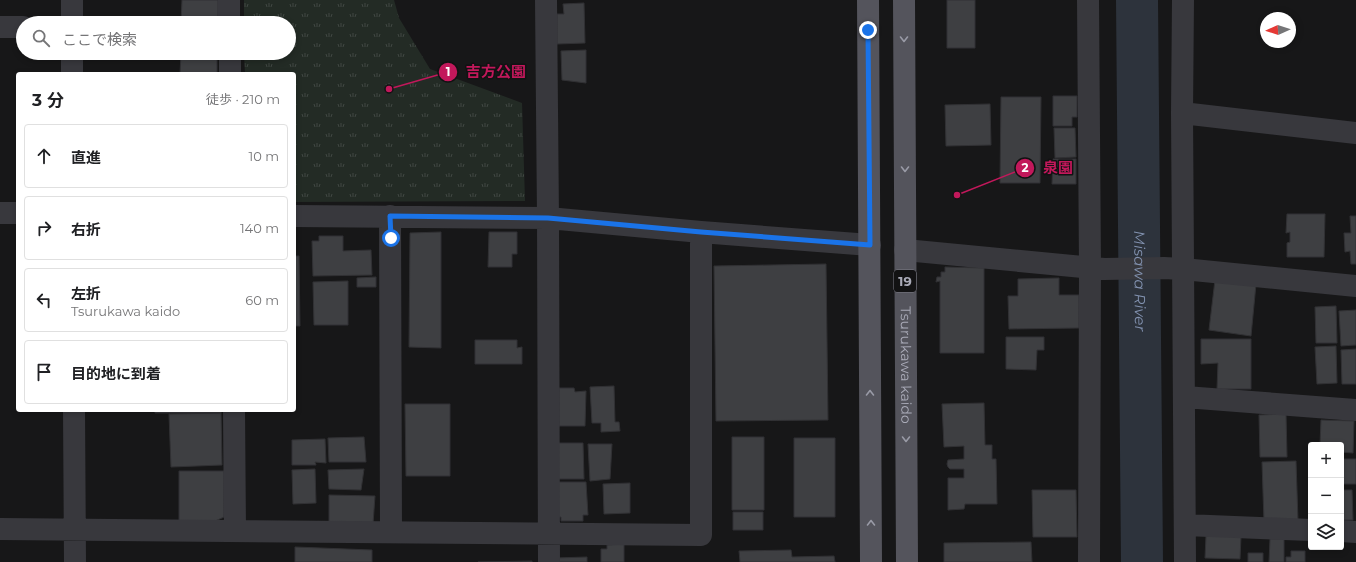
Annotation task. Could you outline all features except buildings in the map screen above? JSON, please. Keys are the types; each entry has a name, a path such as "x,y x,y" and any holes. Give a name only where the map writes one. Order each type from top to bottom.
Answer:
{"main road":[{"path":"868,0 871,562"},
{"name":"Tsurukawa kaido","path":"904,0 907,562"}],"street":[{"path":"72,0 72,16"},
{"path":"228,0 229,16"},
{"path":"546,0 549,562"},
{"path":"1088,0 1097,268 1089,562"},
{"path":"1183,0 1182,113 1174,268 1185,397 1185,562"},
{"path":"0,27 16,27"},
{"path":"72,60 72,72"},
{"path":"230,60 230,72"},
{"path":"1182,113 1356,133"},
{"path":"0,213 16,213"},
{"path":"296,216 548,218 870,245"},
{"path":"390,216 391,532"},
{"path":"0,529 702,535 701,232"},
{"path":"905,250 1097,268 1174,268 1356,286"},
{"path":"1185,397 1356,410"},
{"path":"74,412 75,562"},
{"path":"234,412 235,531"},
{"path":"1185,525 1308,530"},
{"path":"1344,531 1356,532"}],"green space":[{"path":"244,0 394,0 399,18 430,69 522,103 525,201 296,202 296,72 245,72 244,60 296,60 296,16 244,16"}],"waterway":[{"name":"Misawa River","path":"1137,0 1142,562"}],"place":[{"name":"吉方公園","path":"389,89"},
{"name":"泉園","path":"957,195"}],"route":[{"path":"391,238 390,216 548,218 870,245 868,30"}]}
